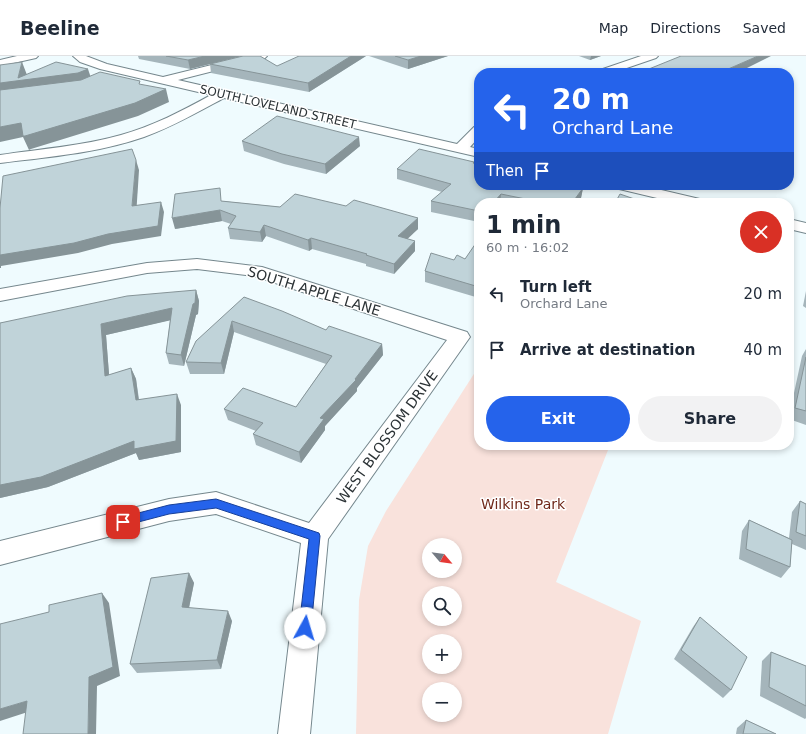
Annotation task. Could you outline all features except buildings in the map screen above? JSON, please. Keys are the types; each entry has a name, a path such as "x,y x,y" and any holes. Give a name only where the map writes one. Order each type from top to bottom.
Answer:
{"street":[{"path":"0,63 32,56"},
{"name":"SOUTH LOVELAND STREET","path":"79,56 84,60 104,67 474,152"},
{"path":"163,81 261,56"},
{"path":"616,68 652,56"},
{"path":"0,160 78,148 127,138 174,121 222,94"},
{"path":"460,148 474,135"},
{"path":"642,190 676,198"},
{"path":"794,225 806,228"},
{"name":"SOUTH APPLE LANE","path":"0,295 147,268 197,264 256,271 460,337"},
{"name":"WEST BLOSSOM DRIVE","path":"315,536 460,337"},
{"path":"0,553 169,510 216,504 315,536 294,734"}],"green space":[{"name":"Wilkins Park","path":"474,374 474,450 608,450 556,582 641,621 608,734 356,734 359,600 368,546 386,511"}],"route":[{"path":"123,522 169,510 216,504 315,536 305,628"}]}
